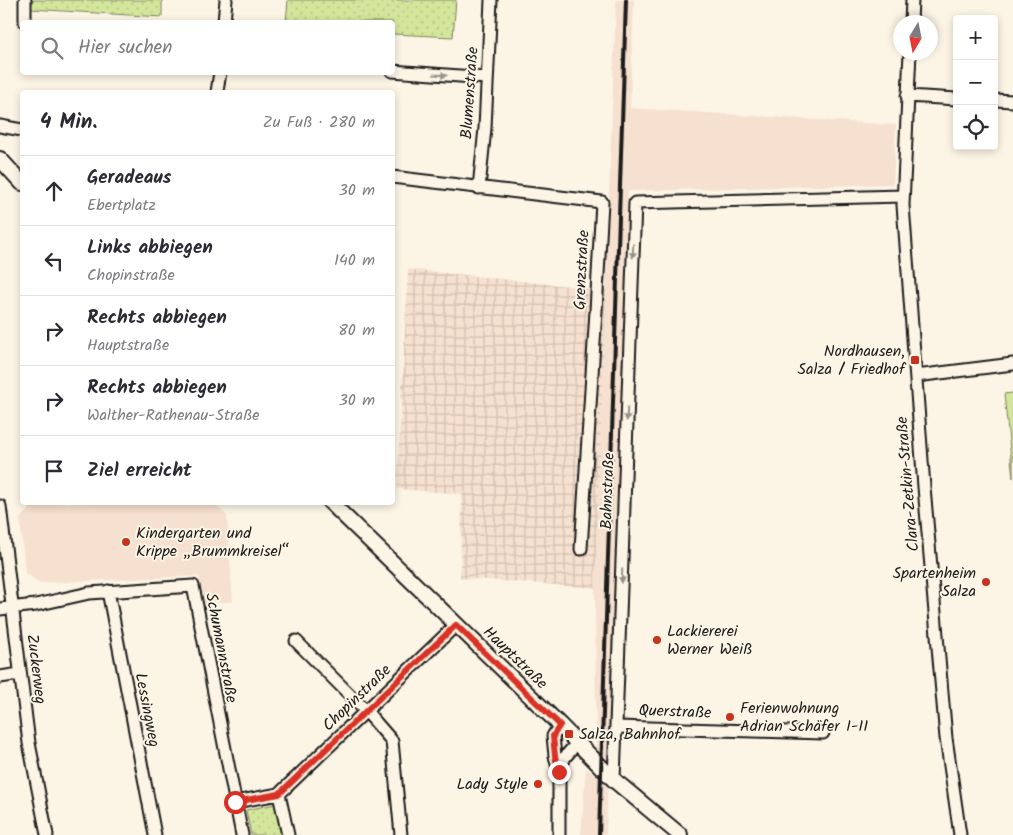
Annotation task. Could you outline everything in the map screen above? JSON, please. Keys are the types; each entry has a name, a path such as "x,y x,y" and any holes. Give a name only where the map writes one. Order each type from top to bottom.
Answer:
{"street":[{"path":"24,20 25,0"},
{"path":"224,20 226,0"},
{"name":"Blumenstraße","path":"479,188 485,128 492,0"},
{"path":"911,15 912,0"},
{"name":"Clara-Zetkin-Straße","path":"909,60 903,196 924,487 946,738 960,835"},
{"path":"395,72 487,78"},
{"path":"217,90 220,75"},
{"path":"907,96 953,99"},
{"path":"998,100 1013,101"},
{"path":"0,126 20,130"},
{"path":"0,159 20,181"},
{"name":"Grenzstraße","path":"395,177 602,202 581,549"},
{"name":"Bahnstraße","path":"614,780 635,203 903,196"},
{"path":"916,376 1013,364"},
{"name":"Hauptstraße","path":"333,505 560,725 614,780 680,835"},
{"name":"Zuckerweg","path":"0,506 29,743 47,835"},
{"name":"Schumannstraße","path":"0,609 36,605 89,593 193,586 242,835"},
{"name":"Lessingweg","path":"108,591 155,835"},
{"name":"Chopinstraße","path":"279,794 456,625"},
{"path":"296,641 366,711 392,741 401,835"},
{"path":"0,677 20,674"},
{"path":"559,835 559,772 553,736 560,725"},
{"name":"Querstraße","path":"616,726 823,733"},
{"path":"559,772 565,757 577,743"},
{"path":"235,802 279,794 288,835"}],"shaded area":[{"path":"616,0 634,0 630,108 896,125 893,184 628,191 606,835 581,835 586,768 595,775 595,588"},
{"path":"408,269 606,290 595,588 460,578 462,494 397,489"},
{"name":"Kindergarten und Krippe „Brummkreisel“","path":"34,505 216,505 227,516 233,602 204,603 199,576 40,583 25,573 20,518"}],"green space":[{"path":"30,0 162,0 162,17 30,9"},
{"path":"288,0 456,0 453,37 395,34 395,20 286,20"},
{"path":"1013,393 1013,478 1004,394"},
{"path":"275,804 281,835 251,835 246,810"}],"railway":[{"path":"599,835 626,0"}],"place":[{"name":"Nordhausen, Salza / Friedhof","path":"915,360"},
{"name":"Kindergarten und Krippe „Brummkreisel“","path":"126,542"},
{"name":"Spartenheim Salza","path":"986,582"},
{"name":"Lackiererei Werner Weiß","path":"657,640"},
{"name":"Ferienwohnung Adrian Schäfer I-II","path":"730,717"},
{"name":"Salza, Bahnhof","path":"569,734"},
{"name":"Lady Style","path":"538,784"}],"route":[{"path":"235,802 279,794 456,625 560,725 553,736 559,772"}]}
